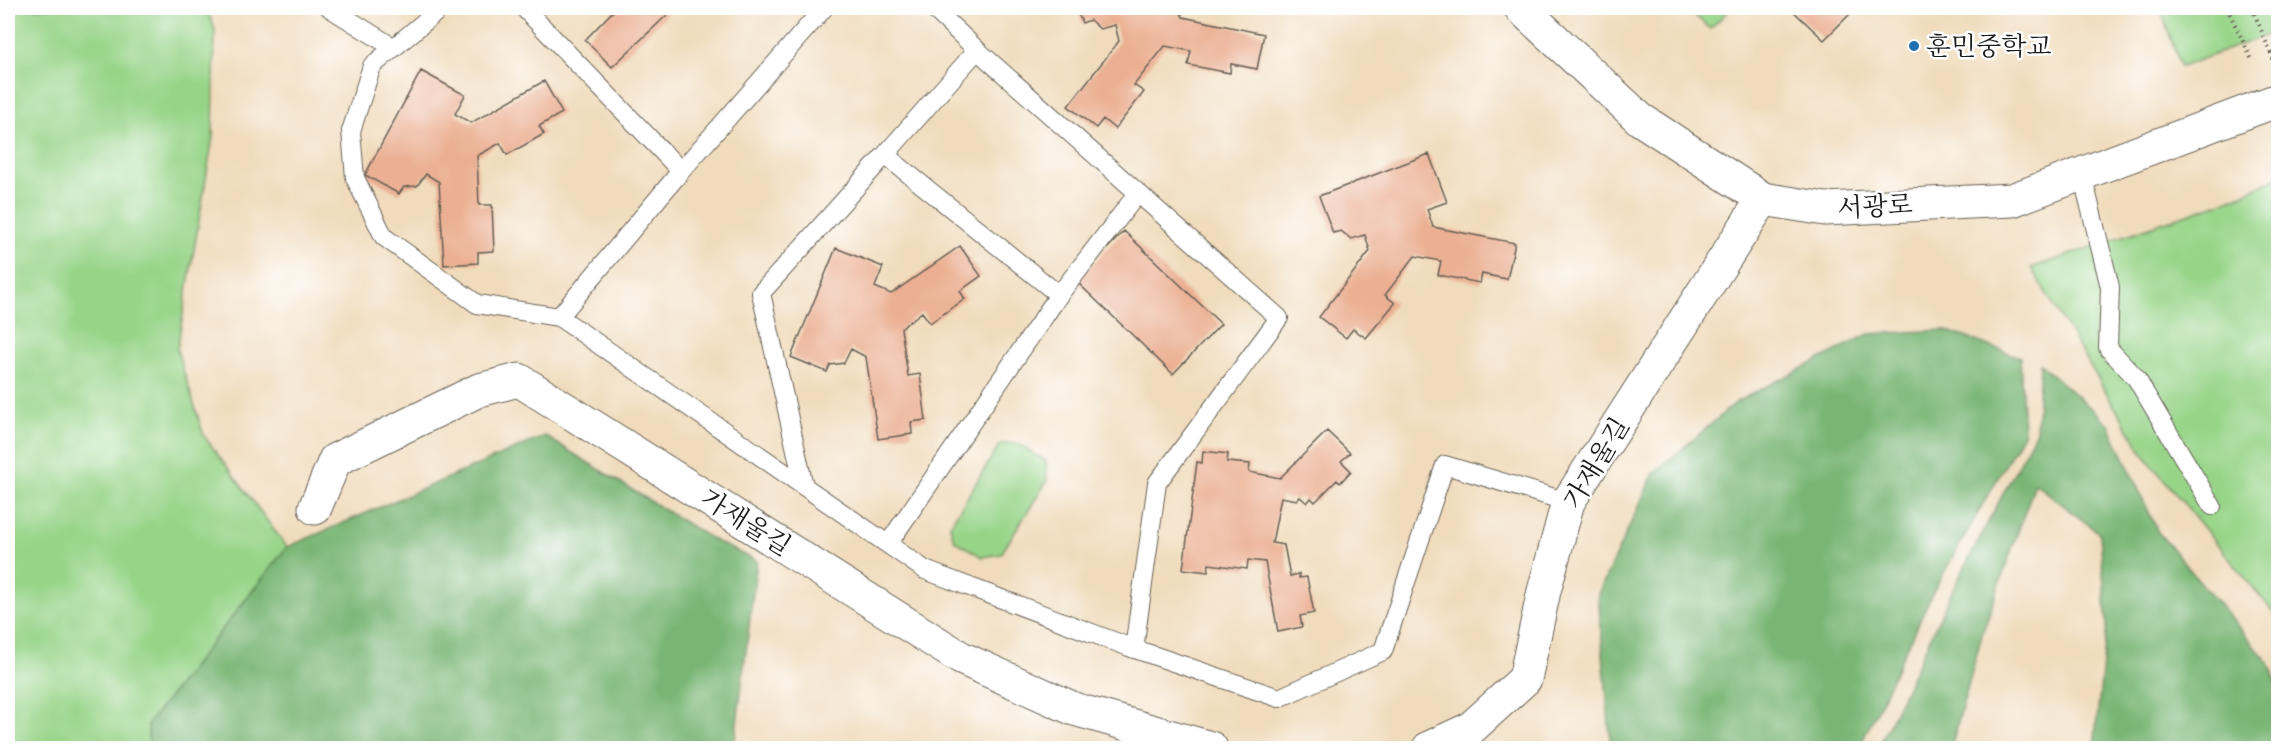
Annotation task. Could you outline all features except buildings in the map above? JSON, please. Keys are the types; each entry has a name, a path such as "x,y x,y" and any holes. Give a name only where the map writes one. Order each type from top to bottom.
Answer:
{"street":[{"name":"서광로","path":"1521,8 1640,119 1763,199 1825,209 2012,200 2278,100"},
{"name":"가재울길","path":"1429,748 1470,729 1525,679 1544,591 1568,502 1763,199"},
{"name":"가재울길","path":"315,508 336,460 479,390 519,380 961,658 1074,709 1211,748"}],"lane":[{"path":"330,8 394,48"},
{"path":"441,8 372,66 351,131 355,178 384,237 477,304 559,317 925,570 1134,649 1279,698 1383,651 1445,465 1568,502"},
{"path":"524,8 681,171"},
{"path":"559,317 681,171 824,8"},
{"path":"933,8 977,50 1279,318 1157,483 1134,649"},
{"path":"804,486 761,293 977,50"},
{"path":"885,156 1059,295"},
{"path":"2082,174 2110,287 2108,348 2136,378 2212,506"},
{"path":"888,544 1059,295 1138,193"}],"path":[{"path":"2227,8 2252,60"},
{"path":"2252,8 2278,70"}],"green space":[{"path":"8,8 206,8 215,29 213,137 177,350 204,436 287,547 148,724 149,748 8,748"},
{"path":"1687,8 1731,8 1710,29"},
{"path":"2160,8 2278,8 2278,31 2181,67"},
{"path":"2278,177 2278,618 2144,455 2031,268 2234,198"},
{"path":"1945,330 2020,357 2024,432 1933,592 1859,748 1611,748 1598,594 1654,473 1738,401 1869,334"},
{"path":"2040,364 2108,423 2158,532 2269,663 2278,687 2278,748 2094,748 2107,625 2100,534 2035,483 1983,631 1951,748 1878,748 1951,593 2036,431"},
{"path":"545,436 715,541 757,561 734,748 149,748 148,724 287,547"},
{"path":"1017,443 1046,461 1047,481 1001,554 982,557 954,540 950,525 1000,444"}],"place":[{"name":"훈민중학교","path":"1914,46"}]}
